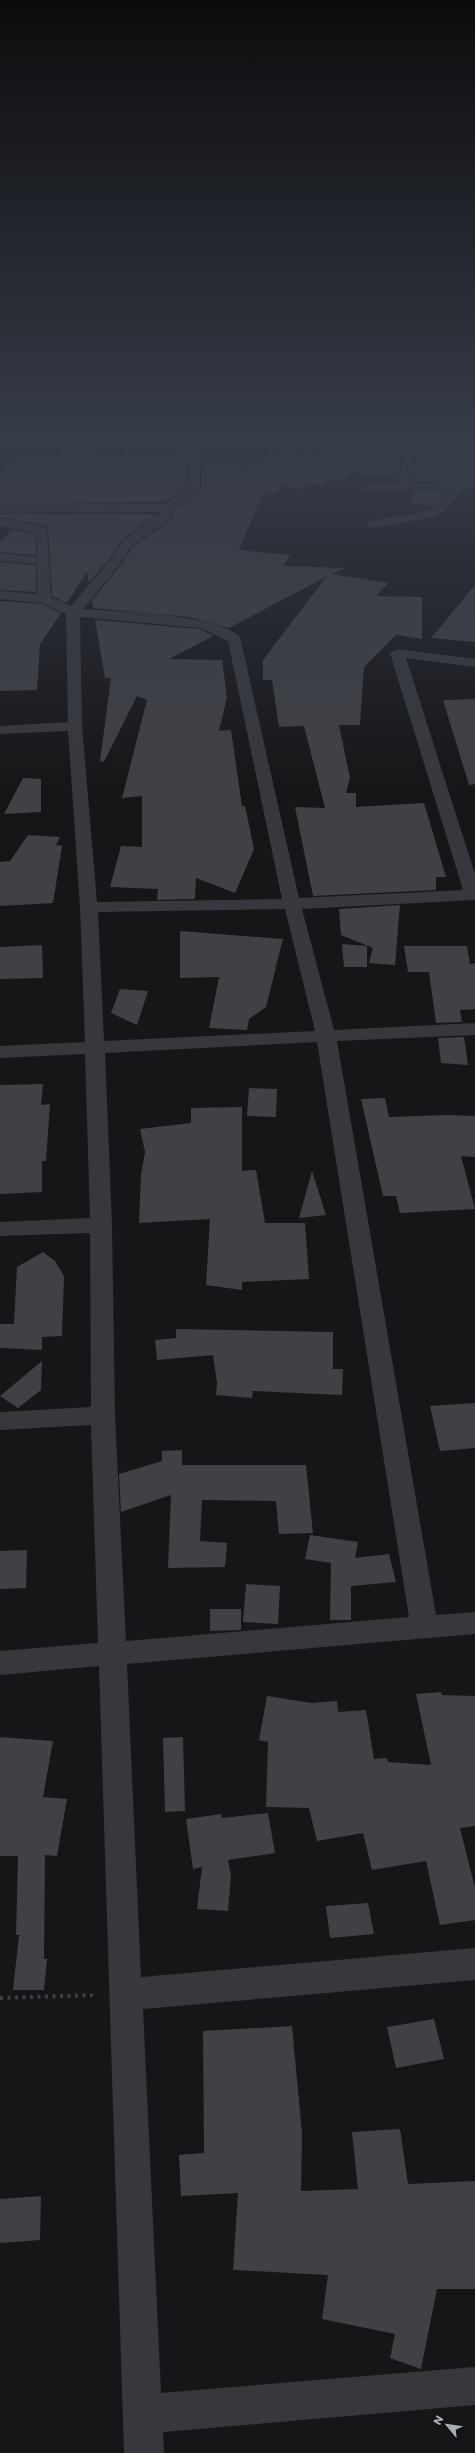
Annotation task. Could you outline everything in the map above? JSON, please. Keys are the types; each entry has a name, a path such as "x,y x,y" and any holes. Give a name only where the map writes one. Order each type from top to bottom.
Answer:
{"street":[{"path":"15,558 41,561 44,599"},
{"path":"118,558 73,612 75,726 90,907 101,1225 103,1415 144,2453"},
{"path":"0,595 44,599 73,612 202,624 219,630 235,640 292,904 326,1036 424,1626"},
{"path":"90,907 292,904 474,895 397,653 475,663"},
{"path":"0,730 75,726"},
{"path":"0,1052 475,1029"},
{"path":"0,1229 101,1225"},
{"path":"0,1421 103,1415"},
{"path":"0,1663 113,1652 475,1623"},
{"path":"127,1994 475,1964"},
{"path":"142,2414 475,2386"}],"path":[{"path":"0,1998 127,1994"}],"building":[{"path":"50,558 110,558 89,582 87,572 67,603 52,596"},
{"path":"125,558 288,558 283,566 344,568 332,574 388,583 376,596 422,597 422,639 396,635 364,667 360,725 339,725 350,778 346,793 356,793 356,807 424,803 446,877 436,877 436,890 313,896 295,807 325,808 304,726 279,727 272,680 263,680 263,660 326,577 229,628 189,617 93,608 92,600"},
{"path":"0,562 36,565 36,592 0,590"},
{"path":"475,585 475,642 431,638"},
{"path":"0,601 41,604 61,613 40,644 37,690 0,691"},
{"path":"95,620 200,629 213,636 169,659 222,660 227,697 219,731 231,730 242,806 245,806 254,849 235,893 196,878 195,899 157,900 158,889 110,887 121,846 142,847 142,796 122,798 147,700 137,696 104,762 100,761 111,678 105,678"},
{"path":"475,699 475,784 469,785 443,700"},
{"path":"23,778 41,779 41,812 4,814"},
{"path":"28,835 60,837 56,845 62,846 53,903 0,906 0,862 10,861"},
{"path":"400,905 395,965 369,963 373,948 341,935 339,909"},
{"path":"180,931 283,939 276,966 274,966 276,967 266,1007 249,1019 247,1030 209,1028 219,977 180,978"},
{"path":"342,944 367,946 367,967 344,967"},
{"path":"42,945 43,978 0,979 0,947"},
{"path":"404,946 467,946 470,964 475,963 475,1009 460,1010 462,1022 436,1023 429,972 408,972"},
{"path":"120,989 148,991 137,1025 111,1013"},
{"path":"464,1037 468,1065 441,1063 438,1038"},
{"path":"43,1084 41,1105 50,1104 46,1161 42,1161 42,1192 0,1194 0,1085"},
{"path":"249,1088 277,1089 276,1117 247,1116"},
{"path":"385,1098 389,1117 446,1115 475,1116 475,1157 461,1156 475,1209 400,1213 396,1196 383,1196 361,1099"},
{"path":"242,1107 242,1171 256,1170 265,1223 305,1223 309,1279 242,1282 242,1290 206,1285 210,1219 139,1223 141,1175 145,1152 140,1129 191,1123 191,1108"},
{"path":"312,1171 326,1215 299,1218"},
{"path":"43,1252 55,1261 64,1276 62,1336 42,1337 42,1350 0,1348 0,1324 14,1324 17,1267"},
{"path":"176,1329 333,1332 333,1369 343,1369 342,1395 253,1391 252,1398 216,1395 217,1383 213,1355 157,1360 155,1340 176,1338"},
{"path":"42,1361 41,1390 18,1408 0,1396"},
{"path":"475,1403 475,1448 440,1451 430,1406"},
{"path":"182,1450 182,1465 306,1465 313,1533 279,1534 276,1501 202,1500 200,1541 227,1543 225,1567 168,1568 171,1495 121,1512 119,1474 162,1461 162,1451"},
{"path":"310,1535 358,1542 355,1558 389,1554 396,1582 351,1586 351,1620 330,1620 331,1563 305,1559"},
{"path":"27,1550 26,1588 0,1589 0,1551"},
{"path":"246,1584 280,1586 278,1624 243,1622"},
{"path":"210,1609 241,1609 241,1630 210,1631"},
{"path":"441,1692 442,1695 475,1696 475,1826 460,1828 475,1888 475,1920 440,1925 426,1861 372,1870 363,1833 317,1841 309,1808 266,1807 268,1742 259,1740 267,1696 312,1703 337,1701 338,1712 366,1710 374,1759 387,1758 388,1762 431,1765 416,1694"},
{"path":"0,1737 53,1741 43,1797 67,1799 57,1856 45,1855 44,1959 47,1959 44,1990 13,1990 19,1935 16,1935 18,1856 0,1856"},
{"path":"183,1737 185,1811 165,1812 163,1738"},
{"path":"268,1813 275,1853 228,1860 231,1876 228,1911 197,1909 202,1867 193,1869 186,1819 221,1814 222,1818"},
{"path":"368,1903 374,1934 330,1938 326,1906"},
{"path":"434,2019 444,2059 396,2068 387,2027"},
{"path":"292,2026 302,2133 301,2191 358,2189 352,2132 400,2129 408,2184 475,2181 475,2289 437,2289 421,2369 390,2358 395,2334 322,2319 328,2275 233,2270 238,2193 181,2196 179,2155 204,2153 203,2031"},
{"path":"41,2196 40,2240 0,2243 0,2199"}]}
